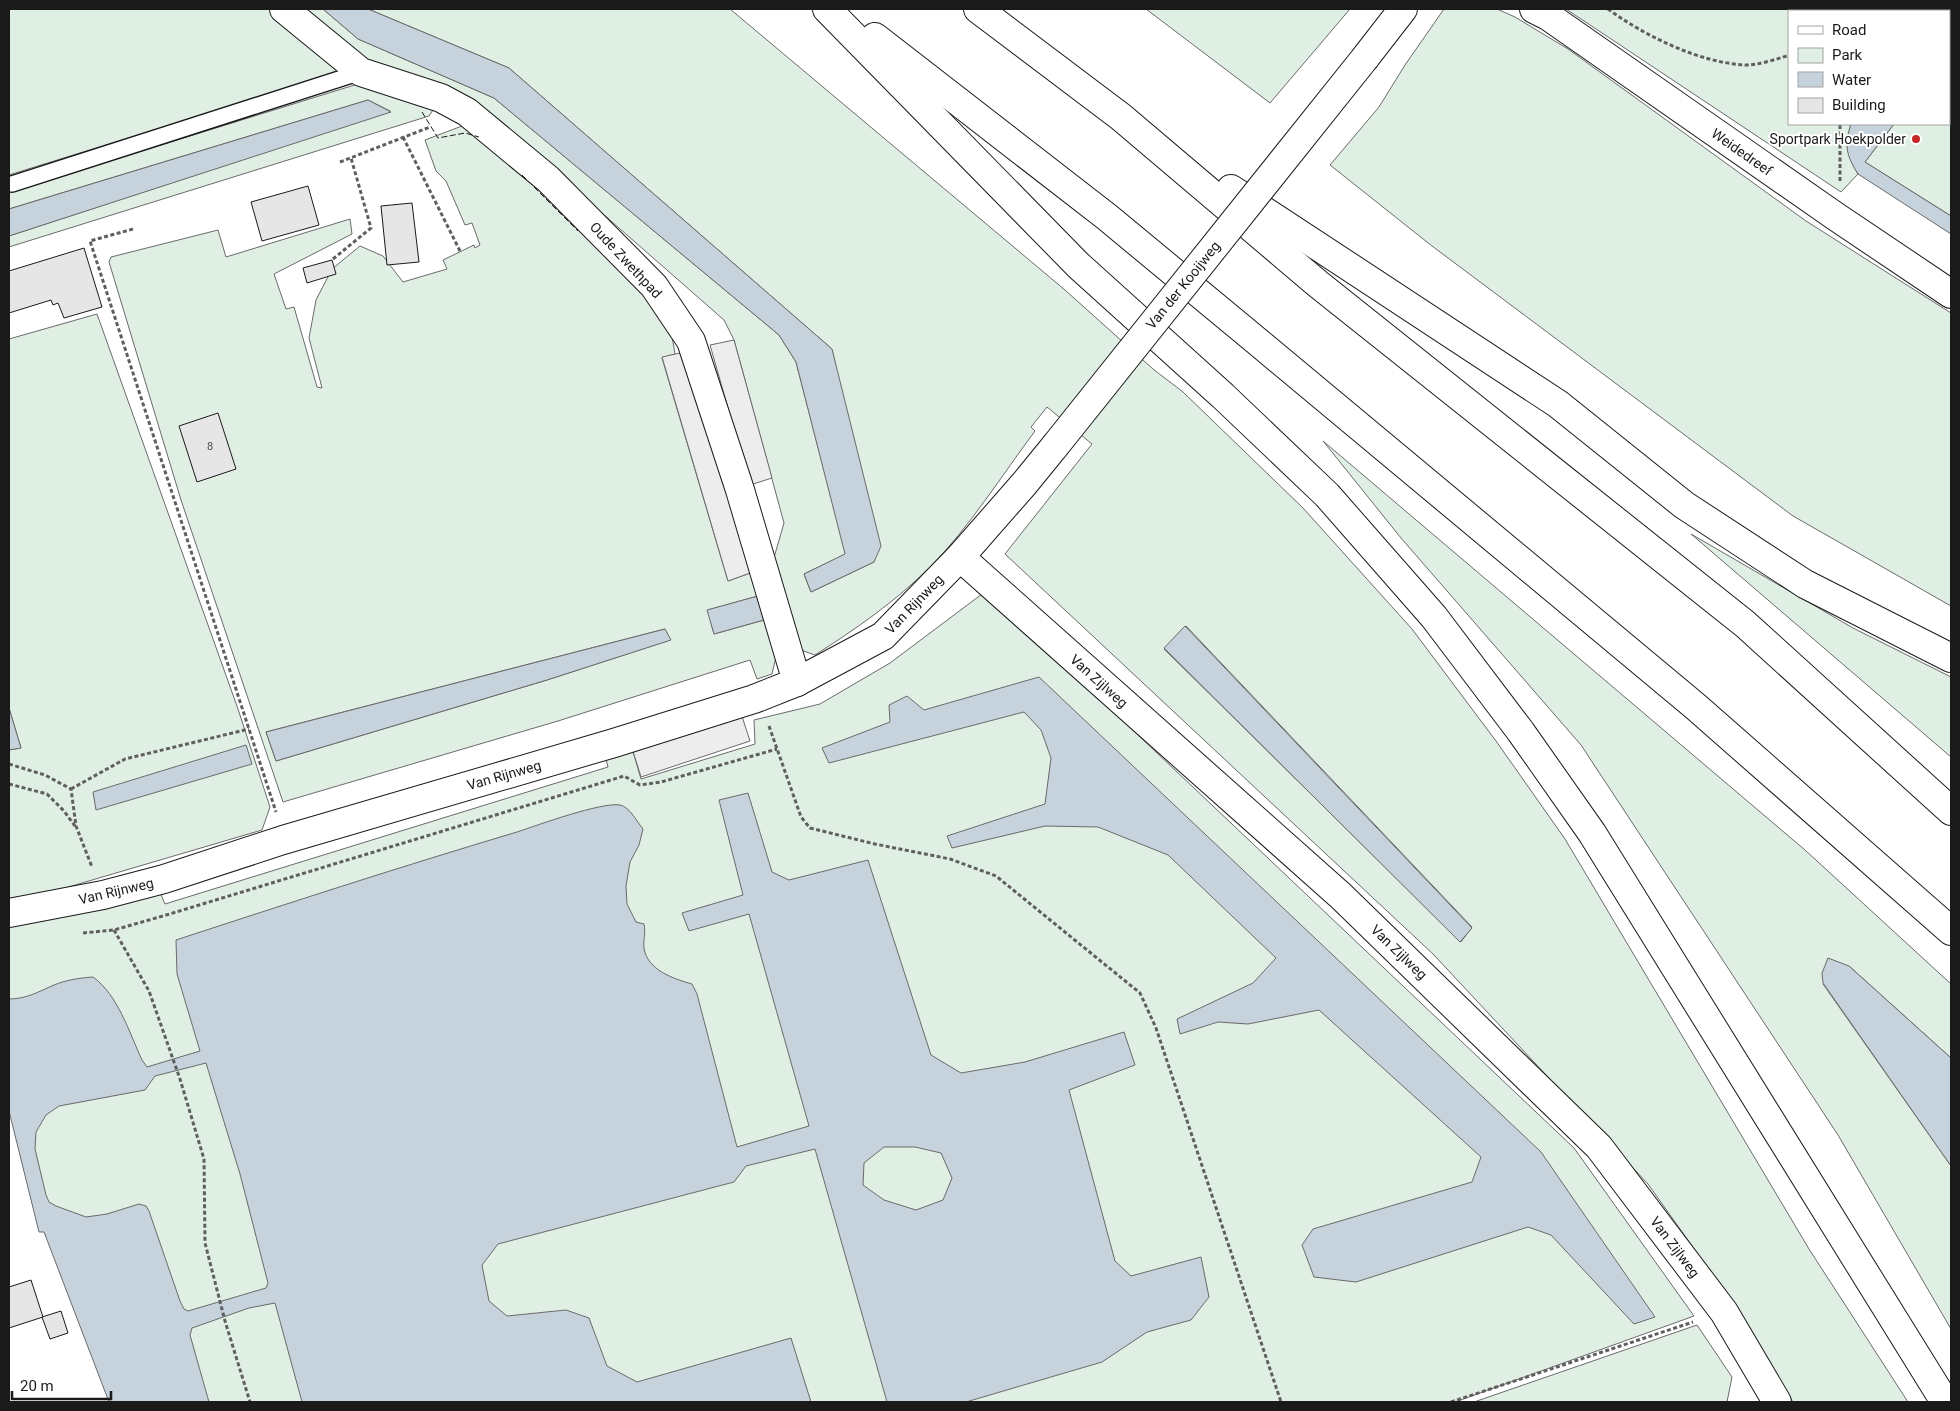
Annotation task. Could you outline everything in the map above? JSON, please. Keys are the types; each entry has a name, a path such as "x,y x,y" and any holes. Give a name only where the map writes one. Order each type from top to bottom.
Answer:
{"main road":[{"name":"Oude Zwethpad","path":"284,9 361,72 441,98 467,112 548,179 654,286 691,341 740,490 797,682"},
{"path":"827,9 1078,265 1223,396 1327,495 1434,617 1521,732 1592,834 1945,1402"},
{"path":"839,9 1106,218 1258,342 1696,706 1951,931"},
{"path":"978,9 1121,117 1318,284 1745,624 1951,811"},
{"name":"Van der Kooijweg","path":"960,557 1024,484 1403,9"},
{"name":"Weidedreef","path":"1534,9 1556,22 1951,294"},
{"path":"1121,117 1558,404 1684,506 1805,584 1951,658"},
{"name":"Van Rijnweg","path":"9,913 103,895 164,879 283,840 614,743 754,699 797,682 883,636 960,557"},
{"name":"Van Zijlweg","path":"960,557 1341,896 1599,1147 1724,1312 1777,1402"}],"lane":[{"path":"12,184 361,72"}],"path":[{"path":"1608,9 1624,20 1690,54 1745,65 1788,56"},
{"path":"340,162 467,112"},
{"path":"1840,125 1839,168 1844,222"},
{"path":"403,137 460,251"},
{"path":"333,259 371,228 352,158"},
{"path":"133,228 90,241 249,729 283,840"},
{"path":"768,723 801,817 810,828 875,844 950,859 996,876 1140,993 1156,1028 1281,1402"},
{"path":"71,789 125,758 249,729"},
{"path":"75,934 114,930 624,776 640,785 661,782 777,749"},
{"path":"9,764 45,775 71,789"},
{"path":"9,784 47,794 76,826"},
{"path":"71,789 76,826 103,895"},
{"path":"114,930 150,992 180,1079 204,1159 205,1243 225,1321 250,1402"},
{"path":"1451,1402 1724,1312"}],"green space":[{"path":"9,9 272,9 347,70 9,175"},
{"path":"298,9 323,9 358,39 494,98 779,335 796,362 846,554 804,574 811,592 874,562 832,349 509,68 368,9 730,9 1065,290 1153,369 1183,392 1303,508 1412,629 1496,741 1565,839 1809,1249 1908,1402 1793,1402 1746,1329 1729,1298 1648,1184 1433,954 1005,554 1092,444 1047,407 1031,427 1035,431 985,501 930,567 875,614 815,655 798,649 773,561 784,523 734,340 724,320 554,171 334,39","holes":["1186,626 1472,927 1461,942 1164,649"]},
{"path":"1146,9 1350,9 1270,103"},
{"path":"1444,9 1497,9 1515,17 1568,49 1806,221 1951,313 1951,606 1793,516 1432,246 1330,165 1379,107 1405,65"},
{"path":"1566,9 1934,9 1788,10 1788,125 1851,125 1848,150 1858,174 1841,192"},
{"name":"Sportpark Hoekpolder","path":"1951,50 1951,216 1865,162 1893,125 1950,125"},
{"path":"361,83 427,104 433,110 429,116 9,247 9,236 390,111 368,100 9,209 9,192"},
{"path":"462,126 467,126 480,133 646,285 671,330 675,354 662,358 728,581 753,572 758,596 708,610 714,634 764,620 776,657 772,674 757,679 750,660 558,721 283,802 181,500 109,262 111,257 218,230 226,257 350,219 352,234 274,274 286,309 294,307 317,387 322,388 309,338 316,300 332,269 360,246 383,256 403,282 447,269 443,260 474,245 475,248 480,245 472,223 465,225 446,181 436,171 425,140","holes":["665,629 670,640 547,680 276,761 266,732"]},
{"path":"97,314 238,709 270,807 262,830 65,888 9,899 9,750 21,748 9,708 9,339"},
{"path":"1323,441 1805,850 1951,984 1951,1058 1849,966 1823,984 1951,1166 1951,1329 1838,1135 1581,745 1401,538"},
{"path":"1691,534 1853,628 1951,677 1951,757"},
{"path":"986,591 1574,1148 1694,1316 1455,1402 125,1402 9,1102 9,924 160,892 165,904 608,767 605,755 632,748 641,779 755,744 754,720 820,704 890,663"},
{"path":"1697,1325 1732,1377 1727,1402 1474,1402"}],"shaded area":[{"path":"734,340 772,478 750,485 710,345"},
{"path":"689,351 753,572 728,581 662,357"},
{"path":"738,704 750,741 641,777 632,748"}],"water":[{"path":"323,9 368,9 509,68 832,349 881,546 874,562 811,592 804,574 845,554 796,362 779,335 494,98 358,39"},
{"path":"368,100 391,112 9,236 9,209"},
{"path":"1851,125 1893,125 1865,162 1951,216 1951,234 1858,174 1847,150 1847,138"},
{"path":"758,596 764,620 714,634 707,610"},
{"path":"1185,626 1472,928 1460,942 1164,648"},
{"path":"665,629 671,640 547,680 276,761 266,732"},
{"path":"1039,677 1541,1152 1655,1317 1634,1324 1551,1235 1528,1227 1356,1282 1314,1277 1302,1245 1313,1229 1472,1182 1481,1157 1319,1010 1248,1024 1218,1022 1180,1034 1177,1019 1253,983 1276,958 1168,855 1098,827 1045,826 952,848 947,836 1045,804 1051,758 1041,730 1024,712 829,763 822,748 890,722 889,705 907,696 924,710"},
{"path":"9,708 21,748 9,750"},
{"path":"246,745 252,764 96,810 93,792"},
{"path":"748,793 772,872 789,880 868,860 931,1055 961,1073 1025,1062 1124,1032 1135,1065 1069,1090 1115,1261 1131,1276 1201,1257 1209,1297 1191,1320 1147,1332 1102,1362 966,1402 887,1402 815,1149 746,1166 734,1182 498,1244 482,1265 489,1301 507,1316 566,1310 589,1318 607,1366 637,1382 791,1338 811,1402 302,1402 275,1303 249,1308 192,1328 190,1335 209,1402 109,1402 44,1232 39,1232 9,1111 9,999 37,993 68,981 93,977 102,985 116,1004 147,1067 200,1051 177,974 176,940 569,815 599,807 620,805 630,812 643,829 639,845 630,862 626,886 627,904 636,922 644,924 644,948 650,962 662,972 692,984 697,994 737,1147 809,1126 749,914 689,931 682,913 743,895 719,800","holes":["206,1063 240,1174 268,1283 266,1288 188,1311 184,1309 180,1301 146,1206 139,1204 107,1214 86,1217 49,1202 35,1149 36,1132 46,1115 59,1106 145,1090 155,1076","884,1147 915,1147 941,1153 952,1178 943,1200 916,1210 884,1200 863,1185 864,1163"]},
{"path":"1828,958 1849,966 1951,1058 1951,1166 1823,983 1822,973"}],"building":[{"path":"308,186 319,225 262,241 251,202"},
{"path":"412,203 419,262 387,265 381,206"},
{"path":"84,248 102,307 64,318 58,303 53,305 51,300 9,313 9,271"},
{"path":"332,260 336,274 307,283 303,268"},
{"path":"218,413 236,469 197,482 179,426"},
{"path":"31,1280 43,1317 9,1328 9,1287"},
{"path":"61,1311 68,1333 50,1339 42,1317"}],"fence":[{"path":"422,112 438,138 465,133 479,137"},
{"path":"522,175 578,231"}],"place":[{"name":"Sportpark Hoekpolder","path":"1916,139"}]}
